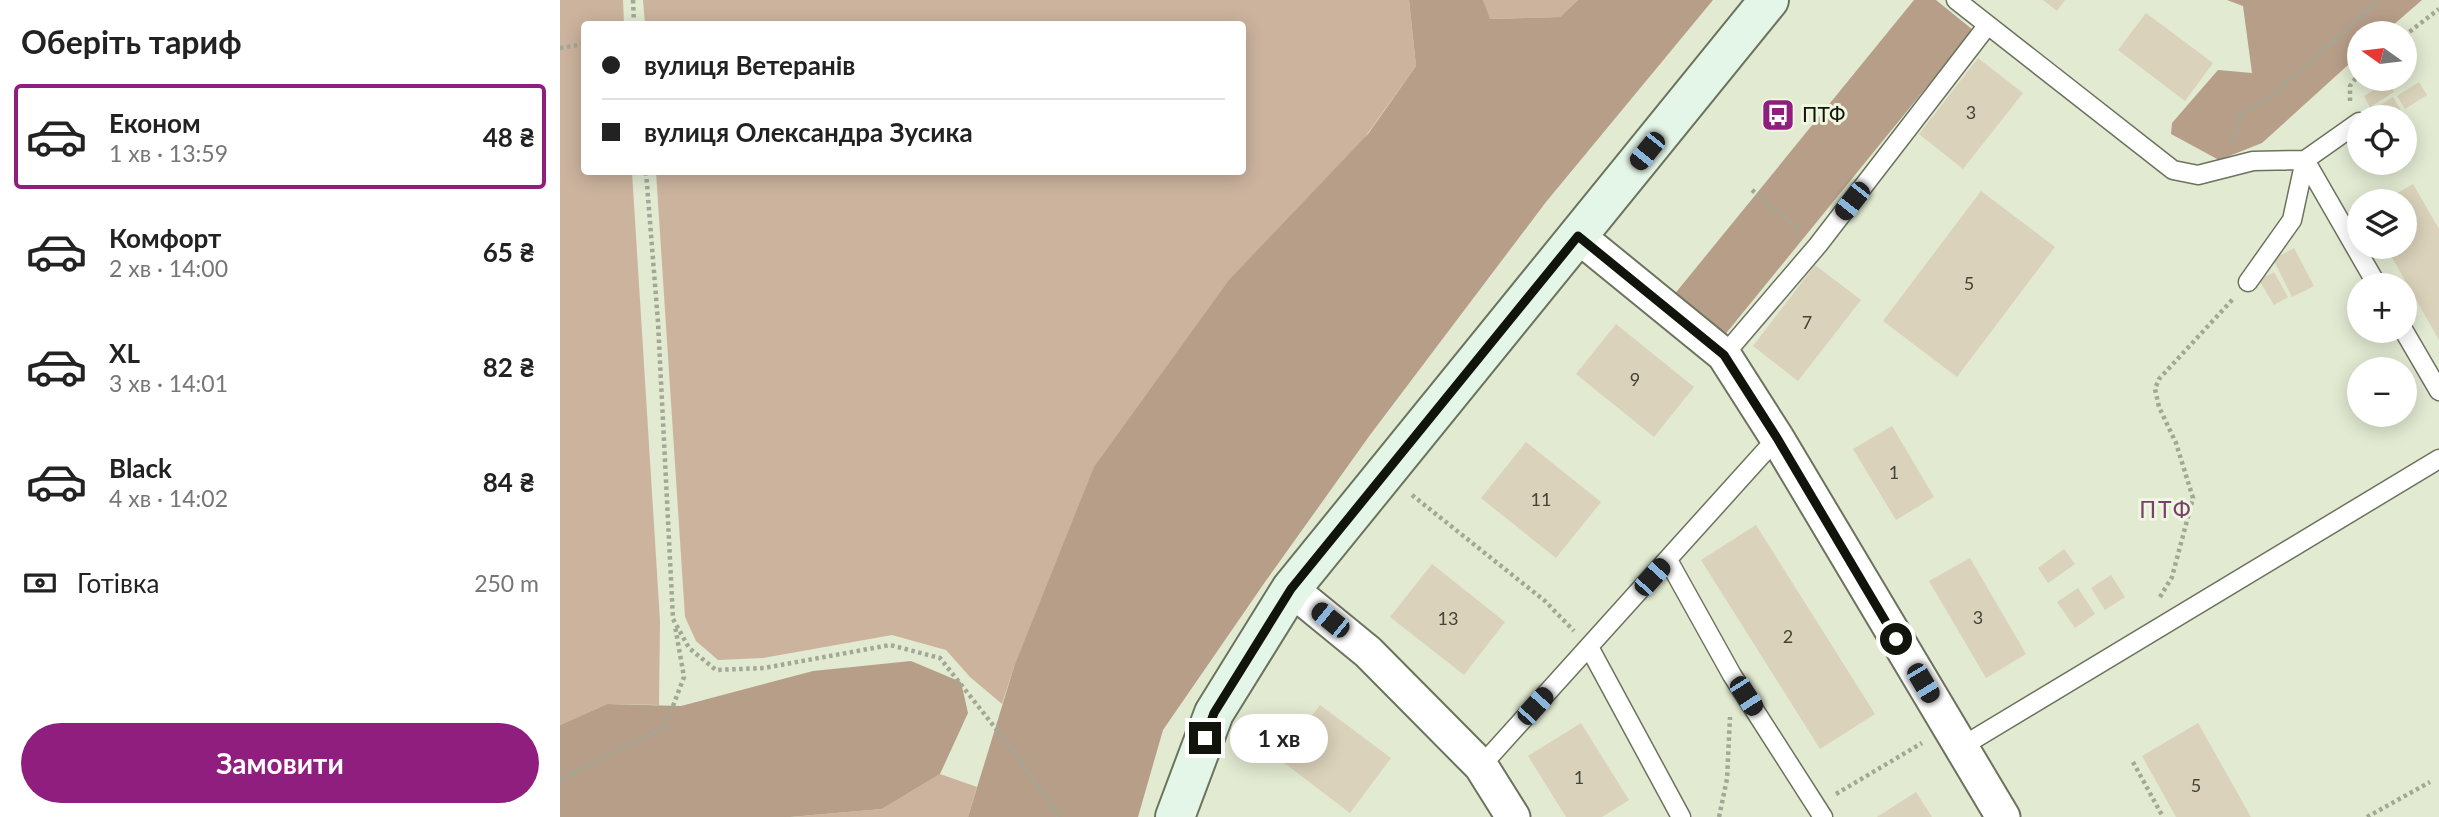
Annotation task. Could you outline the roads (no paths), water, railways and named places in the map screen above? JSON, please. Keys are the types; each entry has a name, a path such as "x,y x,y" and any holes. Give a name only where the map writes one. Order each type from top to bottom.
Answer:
{"main road":[{"path":"1175,817 1214,713 1291,589 1769,0"}],"street":[{"path":"1578,236 1724,355 1777,438 2003,817"},
{"path":"1291,589 1368,652 1480,766 1514,817"}],"lane":[{"path":"1956,0 2173,170 2198,174 2235,164 2305,160 2347,124"},
{"path":"1724,355 1818,245 1987,26"},
{"path":"2248,282 2292,220 2305,160"},
{"path":"2305,160 2371,273"},
{"path":"2411,343 2439,391"},
{"path":"1480,766 1777,438"},
{"path":"1955,737 2152,633 2439,459"},
{"path":"1668,559 1732,675 1820,811"},
{"path":"1589,647 1681,817"}],"place":[{"name":"ПТФ","path":"1778,115"}],"district":[{"name":"ПТФ","path":"2166,510"}]}
